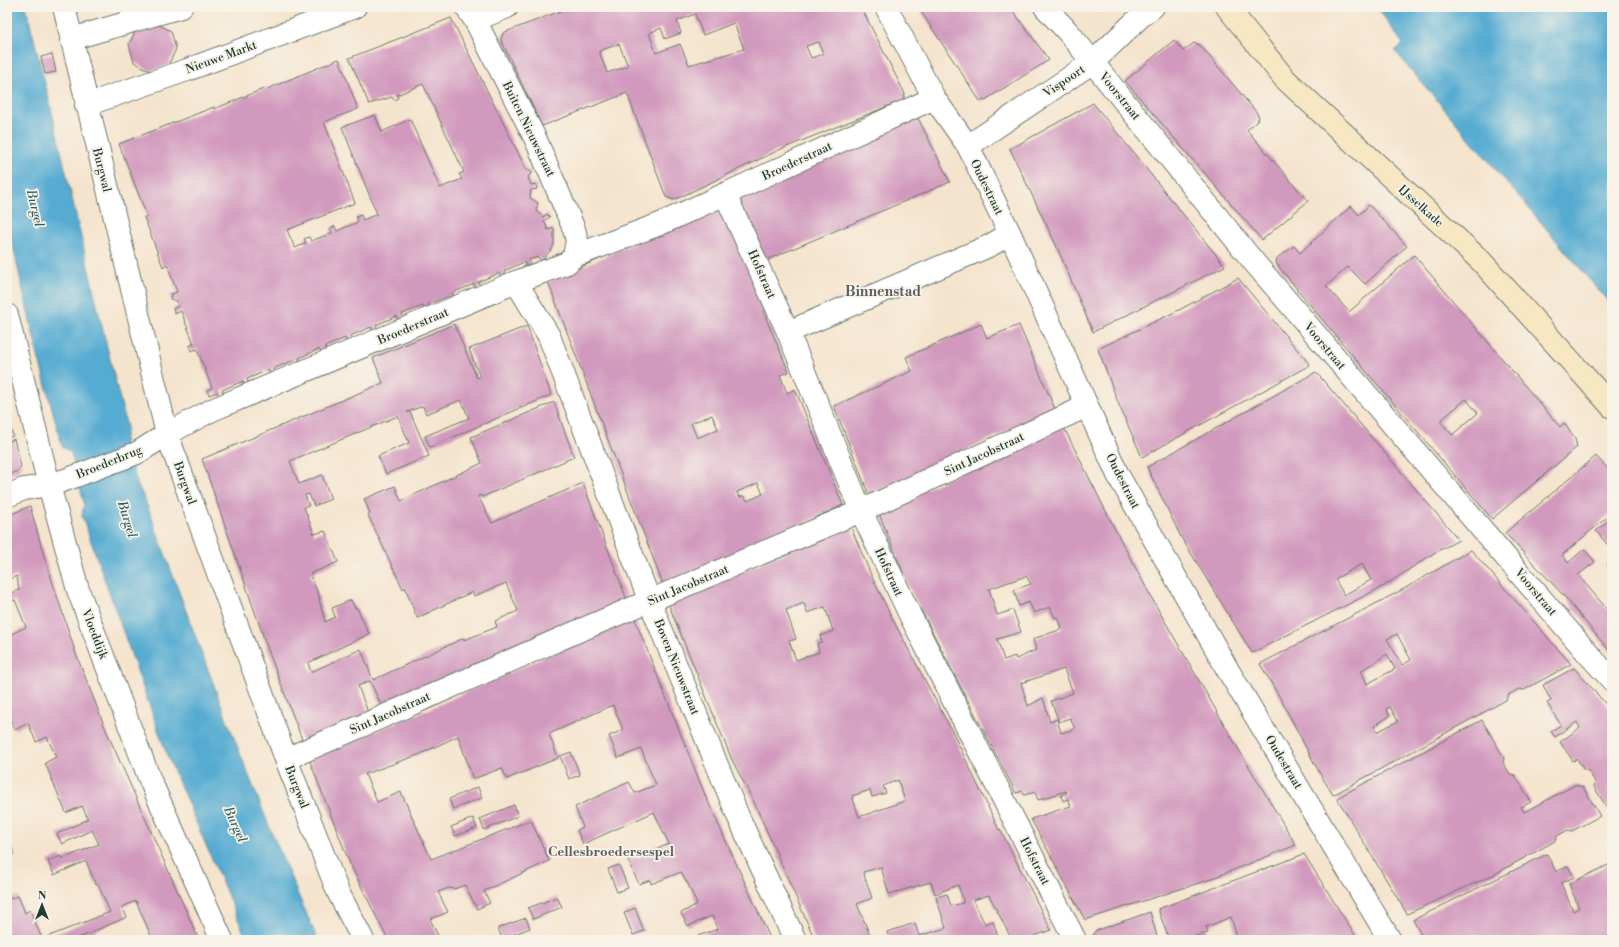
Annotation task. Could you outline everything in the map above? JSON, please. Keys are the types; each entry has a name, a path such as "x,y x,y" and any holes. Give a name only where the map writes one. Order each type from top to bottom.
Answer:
{"street":[{"name":"Burgwal","path":"64,7 86,105 167,434 286,759 338,892 363,940"},
{"path":"71,39 181,7"},
{"name":"Nieuwe Markt","path":"86,105 187,70 355,7"},
{"path":"470,14 507,7"},
{"name":"Oudestraat","path":"886,7 934,98 968,146 1010,234 1118,475 1328,839 1390,940"},
{"name":"Voorstraat","path":"1045,7 1092,62 1253,261 1612,680"},
{"name":"Vispoort","path":"968,146 1092,62 1141,16 1153,7"},
{"name":"IJsselkade","path":"1227,7 1285,79 1481,261 1612,407"},
{"name":"Buiten Nieuwstraat","path":"470,14 541,137 574,229 577,241 574,256"},
{"name":"Broederstraat","path":"167,434 212,410 516,282 567,263 574,256 658,218 725,194 934,98"},
{"name":"Hofstraat","path":"725,194 788,332 861,511 910,615 1075,940"},
{"path":"788,332 988,246 1010,234"},
{"name":"Boven Nieuwstraat","path":"516,282 549,336 650,602 738,816 795,940"},
{"name":"Vloeddijk","path":"7,315 59,482 78,590 150,780 222,940"},
{"name":"Sint Jacobstraat","path":"286,759 861,511 1088,406"},
{"name":"Broederbrug","path":"7,496 24,489 59,482 137,453 167,434"}],"water":[{"name":"Burgel","path":"7,7 26,7 127,427 124,442 138,486 144,497 249,776 318,940 247,940 167,755 82,516 84,503 71,453 62,446 38,356 7,220"},
{"path":"1377,7 1612,7 1612,306 1395,51 1403,44"}],"building":[{"path":"571,7 861,7 905,94 903,100 779,150 674,200 666,197 627,93 542,126 501,40 503,33","holes":["695,14 703,35 734,23 744,49 689,65 680,44 656,53 649,33 661,28 665,39 681,33 677,21","819,42 823,54 811,58 806,46","619,44 628,66 607,73 599,51"]},
{"path":"918,7 1010,7 1049,60 985,100 980,101"},
{"path":"451,18 527,171 529,169 532,173 528,177 531,185 536,184 537,189 531,190 530,198 538,203 536,211 543,217 547,214 550,217 544,221 548,230 554,228 554,244 552,249 541,261 538,257 529,260 531,266 526,268 524,262 504,271 506,276 501,278 499,273 478,282 481,287 476,289 474,284 452,293 454,297 450,299 449,296 428,304 429,308 424,309 423,306 402,314 404,319 398,321 397,316 376,325 378,329 373,331 371,327 350,336 352,340 347,342 345,338 325,347 327,351 321,353 319,349 299,358 301,362 296,364 294,360 273,369 275,373 270,374 268,370 247,379 249,384 244,385 243,381 222,390 224,394 219,396 217,392 209,395 207,390 212,388 197,349 191,351 189,346 194,344 181,311 175,314 173,309 178,306 177,301 170,299 171,294 177,292 167,264 163,267 144,217 147,216 119,144 214,107 214,109 266,88 267,89 339,59 358,109 324,122 355,203 287,230 295,248 306,243 304,239 309,237 311,241 332,233 330,229 335,226 337,231 358,222 356,217 361,215 363,220 377,214 342,127 375,115 382,132 410,119 440,188 462,179 459,174 464,172 423,84 397,95 398,98 394,100 392,97 369,104 349,58"},
{"path":"155,23 171,31 176,49 168,65 150,71 134,62 129,44 137,28"},
{"path":"1174,40 1183,51 1194,43 1200,45 1257,113 1259,117 1257,121 1247,130 1308,201 1262,240 1125,81"},
{"path":"52,54 56,72 45,74 41,57"},
{"path":"1093,103 1225,266 1093,332 1056,245 1010,149"},
{"path":"917,116 950,182 764,261 737,198"},
{"path":"722,204 770,309 763,311 789,372 780,375 787,393 795,389 843,505 664,587 548,282","holes":["712,415 718,429 697,438 691,423","758,483 763,494 747,501 744,496 739,497 737,492"]},
{"path":"1369,205 1407,246 1365,284 1348,267 1326,286 1349,312 1414,255 1560,427 1564,423 1575,439 1577,447 1492,519 1276,263 1277,258 1294,246 1300,253 1351,206 1359,215","holes":["1466,399 1478,413 1452,435 1440,421"]},
{"path":"1238,278 1310,365 1142,457 1119,405 1098,349 1181,309"},
{"path":"454,324 477,378 480,377 469,349 527,326 551,395 430,447 425,436 469,418 461,400 426,414 423,406 407,412 410,412 429,456 386,474 378,456 409,443 398,416 290,461 299,484 322,475 331,499 314,506 309,494 305,495 309,506 304,507 314,534 325,531 338,562 310,574 320,599 325,622 335,617 332,608 351,600 355,608 357,608 369,634 308,663 311,672 361,649 373,680 464,638 464,640 497,627 495,621 518,611 506,583 474,596 472,592 417,618 405,587 403,589 368,515 370,513 364,499 395,486 401,501 482,463 471,437 554,402 574,457 482,497 481,495 478,496 492,523 583,483 627,600 383,709 370,681 358,686 369,715 303,742 267,647 202,459 383,383 373,358"},
{"path":"981,324 987,338 1019,325 1055,409 869,495 834,406 912,371 906,357"},
{"path":"1316,372 1459,540 1434,553 1384,586 1252,653 1181,537 1147,467","holes":["1362,564 1371,580 1344,595 1335,579"]},
{"path":"7,416 13,436 7,438"},
{"path":"1063,426 1155,604 1236,745 1296,845 1208,880 1085,920 1031,819 1071,806 1068,799 1063,801 1061,795 1067,793 1066,791 1038,800 1035,792 1024,795 1023,791 1016,793 909,587 878,511","holes":["1026,576 1031,584 1014,590 1019,606 1029,602 1034,613 1050,607 1055,618 1058,617 1062,629 1033,639 1036,650 1016,659 1015,656 1004,660 997,639 1021,632 1013,610 997,615 989,589","1064,669 1073,693 1051,701 1059,722 1070,718 1075,729 1061,733 1057,719 1050,722 1043,698 1028,706 1021,683"]},
{"path":"14,439 21,466 18,471 7,475 7,442"},
{"path":"1596,456 1612,473 1612,513 1562,555 1568,563 1584,549 1595,562 1578,575 1612,615 1612,654 1564,596 1505,533"},
{"path":"30,506 44,556 76,654 106,730 199,940 142,940 151,936 136,901 122,907 127,917 74,940 7,940 7,892 10,899 18,896 25,913 30,910 42,939 110,912 86,861 54,875 48,861 61,856 62,859 99,844 92,830 62,844 57,834 88,819 82,806 66,813 45,763 56,757 47,737 36,742 28,723 15,730 7,714 10,705 7,697 7,688 11,686 7,679 7,664 11,662 7,651 7,636 26,627 15,600 7,604 7,595 19,590 17,576 7,580 7,516"},
{"path":"1612,518 1612,550 1596,531"},
{"path":"850,525 871,575 895,624 954,735 999,830 1000,829 1051,930 1024,940 1012,940 989,895 973,900 985,924 993,921 999,940 890,940 887,932 915,923 919,936 946,928 936,897 947,894 951,906 963,903 963,899 958,885 935,894 931,882 889,894 881,867 863,872 872,898 857,904 872,940 815,940 753,800 732,760 668,603","holes":["804,603 807,613 825,607 833,631 820,636 822,642 817,643 819,652 796,660 789,641 796,639 786,610","898,780 905,801 859,817 852,796 870,790 872,797 886,793 883,786"]},
{"path":"1471,550 1571,664 1524,690 1519,689 1508,695 1506,700 1333,795 1260,664 1402,590","holes":["1397,634 1411,660 1402,665 1387,639","1387,654 1395,669 1367,684 1361,671","1390,707 1398,721 1377,732 1374,726 1390,716 1386,709"]},
{"path":"1612,561 1612,571 1607,565"},
{"path":"634,617 705,795 771,940 686,940 718,929 712,916 688,926 681,913 697,904 681,872 651,884 650,880 639,884 628,861 669,844 654,812 583,844 577,830 583,827 575,807 629,782 635,793 656,785 641,749 618,758 609,736 623,730 613,705 549,734 558,758 507,779 502,768 473,779 458,736 418,755 365,774 377,802 401,792 431,859 531,820 549,861 484,891 490,903 477,909 465,885 438,892 448,912 430,919 440,940 388,940 350,864 309,759 429,709"},
{"path":"1574,668 1612,711 1612,810 1609,811 1594,787 1595,782 1589,771 1584,770 1577,759 1573,761 1560,742 1580,728 1577,722 1555,737 1551,731 1561,725 1547,703 1551,701 1543,685"},
{"path":"1482,720 1504,758 1503,763 1510,774 1515,775 1531,802 1521,807 1524,812 1575,785 1583,787 1600,816 1572,831 1568,830 1557,836 1555,841 1495,874 1407,914 1337,798"},
{"path":"571,752 580,775 569,779 560,756"},
{"path":"478,787 482,798 453,809 449,799"},
{"path":"514,805 518,816 484,830 480,819"},
{"path":"473,818 477,828 455,836 451,827"},
{"path":"7,836 14,854 7,856"},
{"path":"1304,854 1358,940 1238,940 1231,917 1206,927 1208,933 1179,940 1169,940 1158,909"},
{"path":"1547,854 1556,872 1568,866 1574,877 1561,883 1573,911 1579,908 1569,884 1608,865 1612,873 1612,940 1424,940 1413,920"},
{"path":"619,865 628,888 617,892 608,869"},
{"path":"557,897 562,907 533,919 528,908"},
{"path":"635,908 644,931 633,935 624,913"},
{"path":"1150,912 1158,940 1094,940 1093,936 1095,931"},
{"path":"526,918 530,928 502,939 498,928"}],"district":[{"name":"Binnenstad","path":"883,291"},
{"name":"Cellesbroedersespel","path":"611,851"}]}
